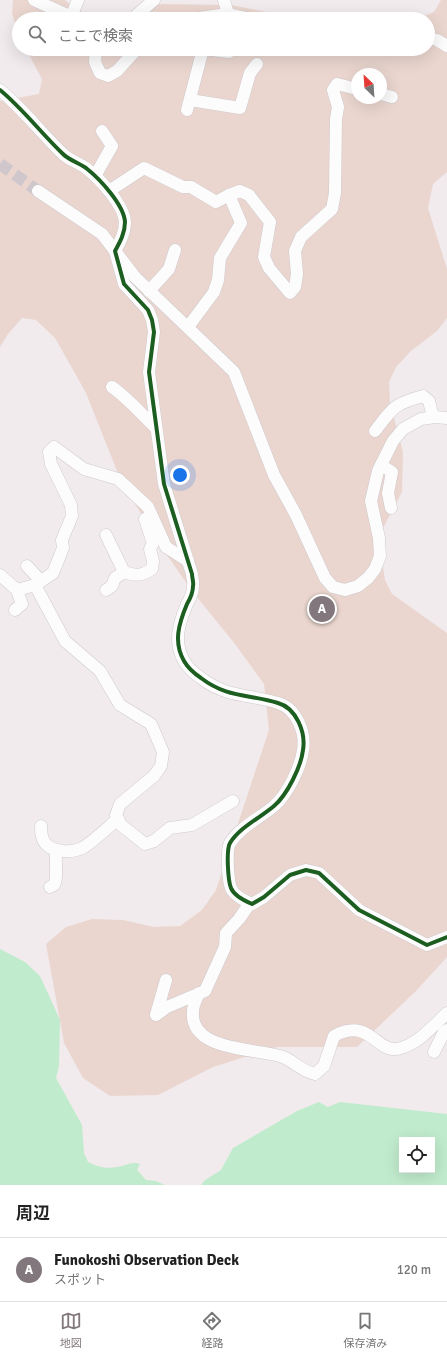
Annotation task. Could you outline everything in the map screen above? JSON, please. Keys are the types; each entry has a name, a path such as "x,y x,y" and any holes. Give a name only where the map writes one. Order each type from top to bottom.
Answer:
{"street":[{"path":"34,0 61,12"},
{"path":"75,12 78,0"},
{"path":"140,12 154,0"},
{"path":"224,0 227,12"},
{"path":"435,40 447,46"},
{"path":"95,56 95,62 100,73 108,76 117,71 131,56"},
{"path":"201,56 189,105 240,108 250,73 257,64"},
{"path":"109,191 144,168 183,187 191,187 216,202 240,191 249,195 270,222 264,257 269,268 290,293 295,287 298,274 294,251 301,237 332,209 335,193 336,119 338,107 333,90 337,84 351,88"},
{"path":"0,90 17,104 64,155 87,169 95,176 109,191 124,214 122,238 115,251 124,284 148,310 152,320 154,332 149,372 164,484 188,561 194,587 181,618 177,633 179,650 185,663 194,673 214,688 233,694 280,703 293,713 303,730 303,750 288,789 275,805 242,830 230,844 227,858 231,888 244,901 252,904 264,897 290,874 306,870 319,873 358,910 427,945 447,937"},
{"path":"95,176 112,146 102,131"},
{"path":"38,191 102,234 135,277 234,372 274,475 296,515 325,578 333,587 345,590 358,586 368,578 375,569 380,556 379,538 371,501 381,465 393,441 403,429 420,419 433,417 447,418"},
{"path":"188,328 214,292 218,280 220,258 241,223 229,195"},
{"path":"149,291 169,269 175,250"},
{"path":"112,387 126,397 139,413 156,428"},
{"path":"375,430 394,407 401,402 423,396 429,401 433,417"},
{"path":"17,590 38,583 53,573 63,548 62,540 72,516 71,505 51,464 48,452 54,447 84,468 118,479 148,507 166,547 188,561"},
{"path":"381,465 392,472 388,492 391,508"},
{"path":"106,535 124,572 135,576 145,574 152,568 153,561 150,549 153,543 145,519 152,516"},
{"path":"26,566 38,583 64,641 100,671 120,705 151,724 161,746 163,752 161,766 154,776 120,804 116,815 121,825 145,844 154,841 170,828 192,825 233,801"},
{"path":"106,590 112,586 115,578 124,572"},
{"path":"0,575 17,590 22,604 15,610"},
{"path":"41,826 42,836 46,844 56,850 72,852 83,848 118,819"},
{"path":"50,887 54,886 57,881 56,850"},
{"path":"166,980 156,1015 167,1007 205,991 225,947 226,933 239,919 250,903"},
{"path":"199,993 193,1010 195,1023 204,1036 229,1048 284,1057 304,1072 315,1074 324,1066 334,1036 346,1030 359,1030 390,1048 401,1049 416,1041 447,1013"},
{"path":"434,1052 444,1032 447,1030"}],"shaded area":[{"path":"13,0 65,0 73,7 83,12 12,12"},
{"path":"441,0 447,0 447,172 433,184 428,208 447,269 447,318 437,331 411,351 396,367 389,382 390,403 403,452 402,492 381,532 380,549 385,580 392,594 447,633 447,957 416,991 357,1047 277,1047 213,1067 158,1095 110,1096 83,1078 64,1043 46,944 66,927 92,919 123,920 154,927 180,926 202,910 216,890 269,730 264,684 235,644 192,591 162,548 121,481 86,393 55,338 36,320 22,318 8,334 0,347 0,101 39,94 42,79 30,56 435,56 434,12"},
{"path":"154,4 231,5 266,12 141,12"},
{"path":"0,949 25,962 40,976 60,1020 59,1066 56,1078 82,1125 84,1153 88,1162 106,1168 137,1163 140,1164 137,1170 146,1180 156,1181 165,1185 0,1185"},
{"path":"319,1102 328,1107 340,1102 447,1114 447,1185 201,1185 205,1180 221,1170 233,1148 297,1111"}],"tunnel":[{"path":"0,164 38,191"}],"cycle path":[{"path":"0,90 63,154 86,168 98,179 116,200 124,215 124,230 115,251 124,284 148,310 152,320 154,332 149,372 164,484 192,574 192,593 178,632 179,647 184,661 196,675 220,689 238,695 267,700 284,706 295,715 301,729 304,743 302,757 284,795 274,806 239,832 230,843 228,852 228,866 232,891 240,898 252,904 264,897 290,875 306,870 319,873 359,910 427,945 447,937"}],"place":[{"name":"Funokoshi Observation Deck","path":"322,609"}]}
